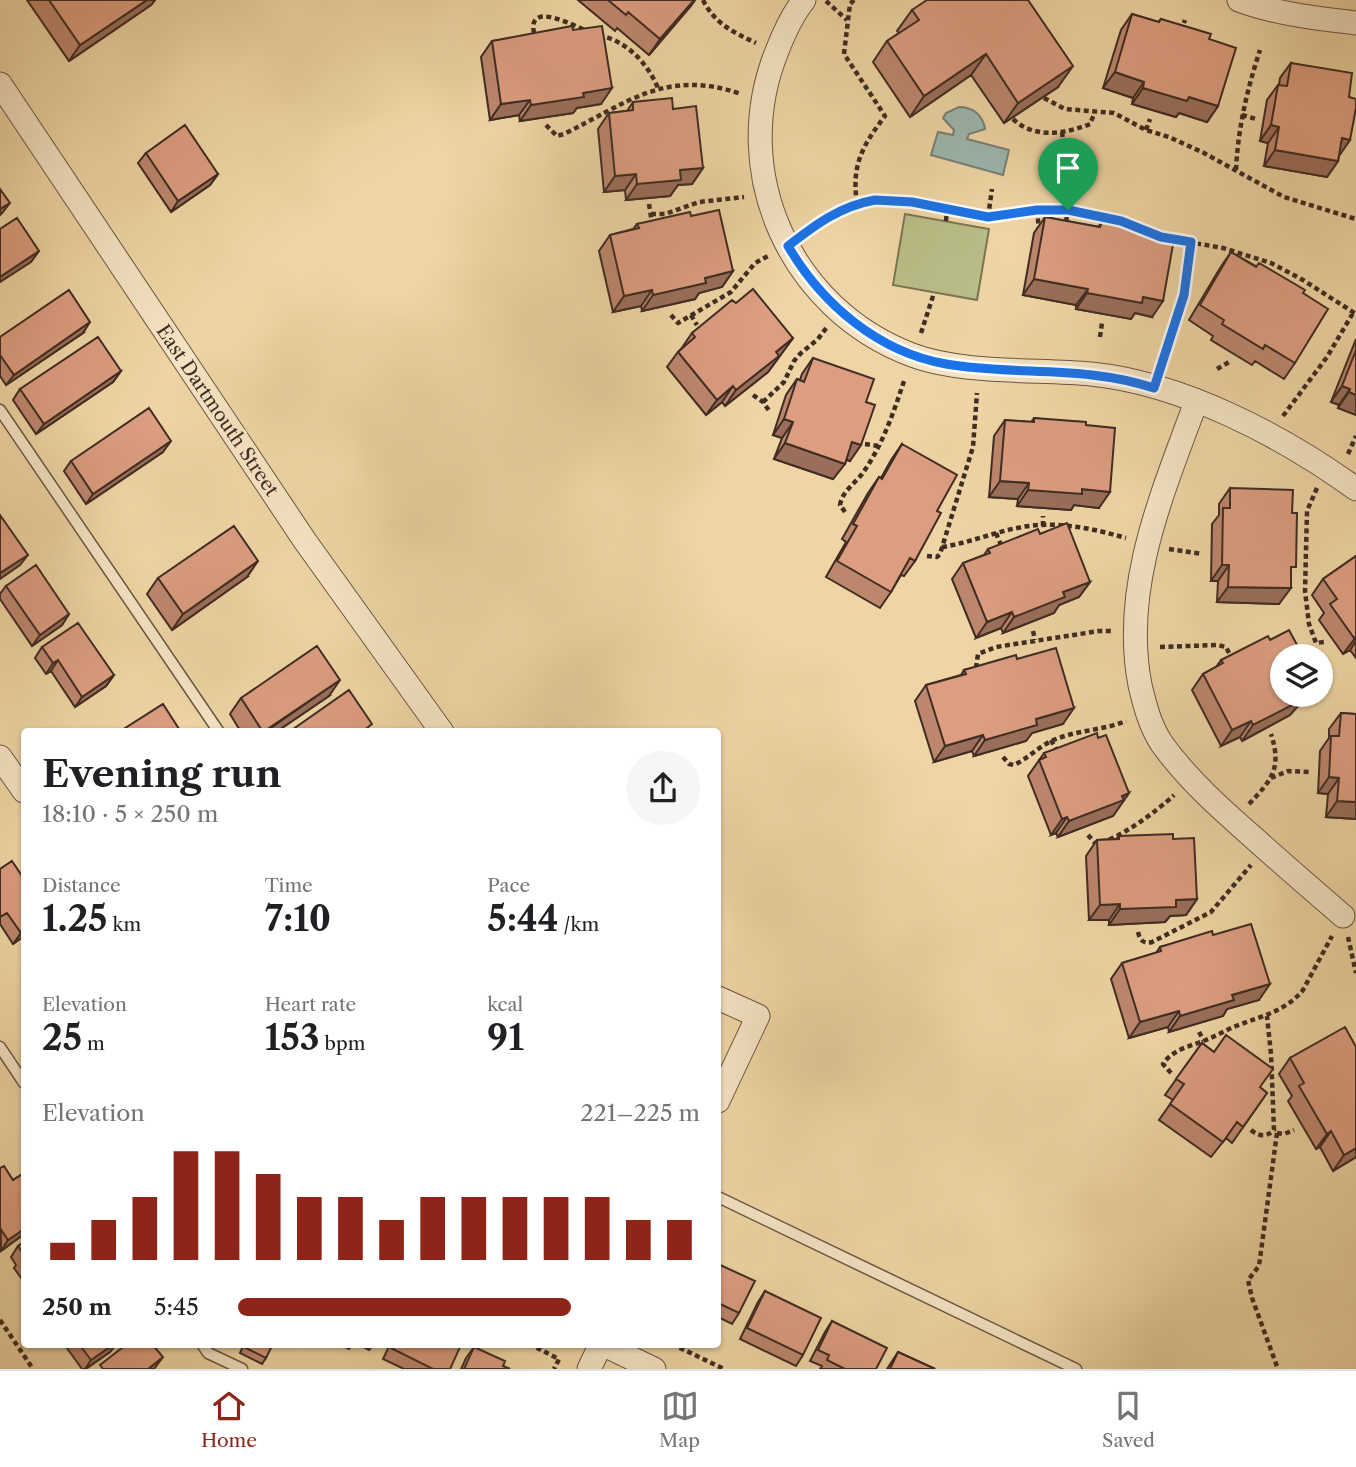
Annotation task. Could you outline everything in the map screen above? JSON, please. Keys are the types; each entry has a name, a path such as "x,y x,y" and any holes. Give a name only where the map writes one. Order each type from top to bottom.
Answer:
{"street":[{"path":"804,0 795,11 776,51 762,101 759,137 765,195 774,220 802,271 840,310 879,339 913,356 946,364 1096,374 1154,388 1196,402 1271,435 1356,489"},
{"path":"1239,0 1255,6 1303,8 1356,23"},
{"name":"East Dartmouth Street","path":"0,84 305,541 439,728"},
{"path":"1196,402 1165,488 1141,572 1135,640 1146,712 1161,742 1191,779 1343,916"},
{"path":"0,757 21,787"},
{"path":"721,999 758,1016 721,1095"},
{"path":"589,1369 600,1348"},
{"path":"610,1348 654,1369"}],"lane":[{"path":"0,410 216,728"},
{"path":"0,1046 21,1078"},
{"path":"721,1198 1076,1369"},
{"path":"205,1348 208,1353 242,1369"}],"path":[{"path":"703,0 708,11 722,26 776,51"},
{"path":"825,0 847,20"},
{"path":"854,0 849,4 844,54 886,116 864,147 856,166 854,177 857,203"},
{"path":"534,33 536,18 553,15 589,32 617,41 645,64 658,88"},
{"path":"1179,35 1185,20"},
{"path":"1236,170 1237,142 1246,91 1260,50"},
{"path":"546,125 557,136 564,134 621,103 658,88 687,85 725,88 762,101"},
{"path":"1044,98 1065,109 1114,113 1236,170 1284,197 1356,219"},
{"path":"1013,119 1019,125 1037,132 1062,132 1090,124 1095,112"},
{"path":"1242,115 1256,119"},
{"path":"1146,130 1150,119"},
{"path":"1062,132 1067,165 1068,210 1065,235"},
{"path":"1067,165 1086,162"},
{"path":"988,217 992,189"},
{"path":"651,214 675,212 699,202 765,195"},
{"path":"671,314 678,323 732,292 755,263 788,246 831,215 857,203 892,200 988,217 1037,210 1068,210 1121,221 1161,237 1223,248 1270,263 1303,279 1354,314 1271,435"},
{"path":"649,204 652,223"},
{"path":"946,221 947,210"},
{"path":"1037,210 1038,231"},
{"path":"1119,232 1121,221"},
{"path":"1154,388 1184,295 1191,242"},
{"path":"845,512 840,505 841,499 879,446 934,293"},
{"path":"763,402 784,382 794,361 818,339 840,310"},
{"path":"691,316 697,326"},
{"path":"1100,337 1102,323"},
{"path":"1217,369 1229,362"},
{"path":"927,556 936,557 942,547 972,447 977,367"},
{"path":"752,395 763,402 770,412"},
{"path":"865,444 879,446"},
{"path":"1324,642 1316,643 1309,624 1305,591 1307,511 1328,469"},
{"path":"1043,516 1043,526"},
{"path":"942,547 1021,527 1085,527 1147,544 1202,554"},
{"path":"996,533 1001,545"},
{"path":"1295,554 1306,554"},
{"path":"1033,631 1035,640"},
{"path":"976,668 976,660 984,651 1099,631 1135,640 1218,645 1226,648 1229,653"},
{"path":"1003,757 1009,764 1014,765 1051,740 1074,732 1112,727 1146,712"},
{"path":"1234,820 1270,779 1276,767 1271,734"},
{"path":"1051,740 1056,749"},
{"path":"1270,779 1288,771 1311,772"},
{"path":"1088,835 1098,844 1136,824 1163,806 1191,779"},
{"path":"1135,832 1136,824"},
{"path":"1139,932 1141,940 1152,943 1211,912 1265,848"},
{"path":"1343,916 1356,973"},
{"path":"1171,1073 1163,1064 1179,1050 1266,1016 1290,1003 1303,990 1343,916"},
{"path":"1266,1016 1276,1131 1259,1266 1248,1280 1278,1369"},
{"path":"1199,1032 1204,1041"},
{"path":"1251,1130 1263,1136 1276,1131 1284,1134 1294,1130"},
{"path":"0,1320 33,1369"},
{"path":"537,1348 559,1359 554,1369"},
{"path":"680,1348 724,1369"}],"green space":[{"path":"905,214 989,229 977,300 893,285"}],"water":[{"path":"959,107 969,108 984,124 985,129 969,134 967,139 1009,150 1003,175 931,155 938,132 953,135 954,130 943,118 946,113"}],"building":[{"path":"49,0 147,0 80,45"},
{"path":"608,0 694,0 660,39 628,12 626,15"},
{"path":"927,0 1028,0 1073,66 1018,103 986,54 924,96 887,41 919,20 912,10"},
{"path":"1132,14 1159,22 1161,19 1211,34 1209,39 1236,48 1218,106 1189,97 1187,101 1143,88 1144,82 1115,72"},
{"path":"572,26 573,30 602,26 612,88 583,93 584,97 531,105 530,100 501,104 492,41"},
{"path":"1291,63 1352,73 1349,97 1356,99 1356,108 1350,140 1342,138 1338,161 1275,150 1279,127 1271,125 1278,85 1287,86"},
{"path":"672,98 673,109 696,106 703,168 680,170 681,180 637,184 636,174 615,176 609,113 633,110 633,102"},
{"path":"185,125 218,174 178,201 146,153"},
{"path":"0,189 10,203 0,209"},
{"path":"719,210 733,271 705,278 706,283 653,295 652,290 624,296 610,235 639,228 637,224 690,212 691,216"},
{"path":"1045,217 1100,227 1102,222 1153,231 1153,235 1174,239 1163,301 1143,297 1142,303 1087,293 1088,289 1034,279"},
{"path":"17,218 39,251 0,277 0,229"},
{"path":"1231,252 1256,267 1259,263 1305,290 1303,293 1328,309 1295,363 1265,345 1263,349 1222,324 1224,320 1200,305"},
{"path":"753,289 793,338 776,352 779,356 736,390 733,386 717,400 678,352 695,337 692,333 732,300 736,303"},
{"path":"69,290 90,322 14,375 0,355 0,337"},
{"path":"98,337 121,371 44,424 20,389"},
{"path":"1356,350 1356,395 1342,386"},
{"path":"813,358 874,379 866,402 875,405 861,445 852,442 845,464 785,443 793,422 784,419 797,379 804,382"},
{"path":"149,408 171,441 93,494 71,461"},
{"path":"1034,418 1086,422 1086,425 1115,428 1110,492 1082,489 1082,494 1028,490 1029,483 1000,481 1005,420 1034,422"},
{"path":"902,444 957,475 937,511 941,513 915,561 910,558 891,592 837,561 857,526 853,524 879,477 882,479"},
{"path":"1230,488 1293,490 1292,513 1297,513 1296,567 1291,567 1291,588 1228,587 1229,565 1222,565 1223,508 1230,508"},
{"path":"0,515 28,555 0,573"},
{"path":"1067,523 1090,582 1063,592 1065,597 1014,617 1012,612 987,622 963,563 990,553 988,549 1038,529 1040,534"},
{"path":"234,526 258,561 183,614 158,578"},
{"path":"1356,556 1354,638 1330,604 1337,599 1323,579"},
{"path":"36,565 69,614 40,635 6,586"},
{"path":"78,623 114,675 82,697 58,660 53,663 42,647"},
{"path":"1289,630 1297,644 1270,644 1270,707 1288,707 1253,725 1251,721 1232,730 1203,674 1223,663 1221,660 1268,636 1270,640"},
{"path":"317,646 340,680 269,728 260,728 241,698"},
{"path":"1056,648 1074,708 1036,719 1037,725 985,740 983,735 945,746 926,685 966,674 964,670 1016,655 1017,659"},
{"path":"349,690 372,724 367,728 295,728"},
{"path":"163,704 178,728 125,728"},
{"path":"1341,713 1356,714 1356,802 1337,801 1339,778 1329,777 1331,736 1339,736"},
{"path":"1097,733 1098,738 1106,735 1129,793 1122,796 1124,800 1069,821 1067,817 1062,819 1039,760 1046,757 1044,753"},
{"path":"1173,834 1173,839 1194,838 1197,899 1176,900 1176,907 1120,909 1120,904 1100,905 1097,840 1119,839 1119,836"},
{"path":"12,861 21,874 21,933 7,913 0,917 0,869"},
{"path":"1251,924 1270,984 1232,995 1234,1000 1180,1016 1179,1011 1140,1022 1122,963 1161,951 1160,947 1212,931 1213,935"},
{"path":"1345,1027 1356,1047 1356,1148 1344,1155 1331,1131 1327,1134 1299,1086 1304,1083 1290,1058"},
{"path":"1226,1035 1273,1069 1260,1087 1267,1093 1243,1127 1237,1122 1223,1142 1170,1104 1184,1084 1176,1079 1202,1043 1214,1052"},
{"path":"4,1166 13,1180 21,1175 21,1231 8,1240 0,1228 0,1168"},
{"path":"721,1265 755,1281 739,1313 721,1304"},
{"path":"765,1291 821,1318 803,1355 747,1328"},
{"path":"832,1321 887,1348 876,1369 845,1369 827,1360 829,1355 818,1350"},
{"path":"82,1348 108,1348 91,1360"},
{"path":"122,1348 155,1348 163,1357 148,1369 103,1369 100,1365"},
{"path":"246,1348 271,1348 266,1358"},
{"path":"391,1348 460,1348 450,1369 433,1369"},
{"path":"474,1348 476,1348 505,1361 503,1366 510,1369 464,1369"},
{"path":"898,1352 935,1369 890,1369"}],"route":[{"path":"875,200 912,202 988,217 1037,210 1068,210 1121,221 1161,237 1191,242 1184,295 1154,388 1096,374 946,364 913,356 879,339 828,300 802,271 788,246 831,215 857,203 875,200"}]}
